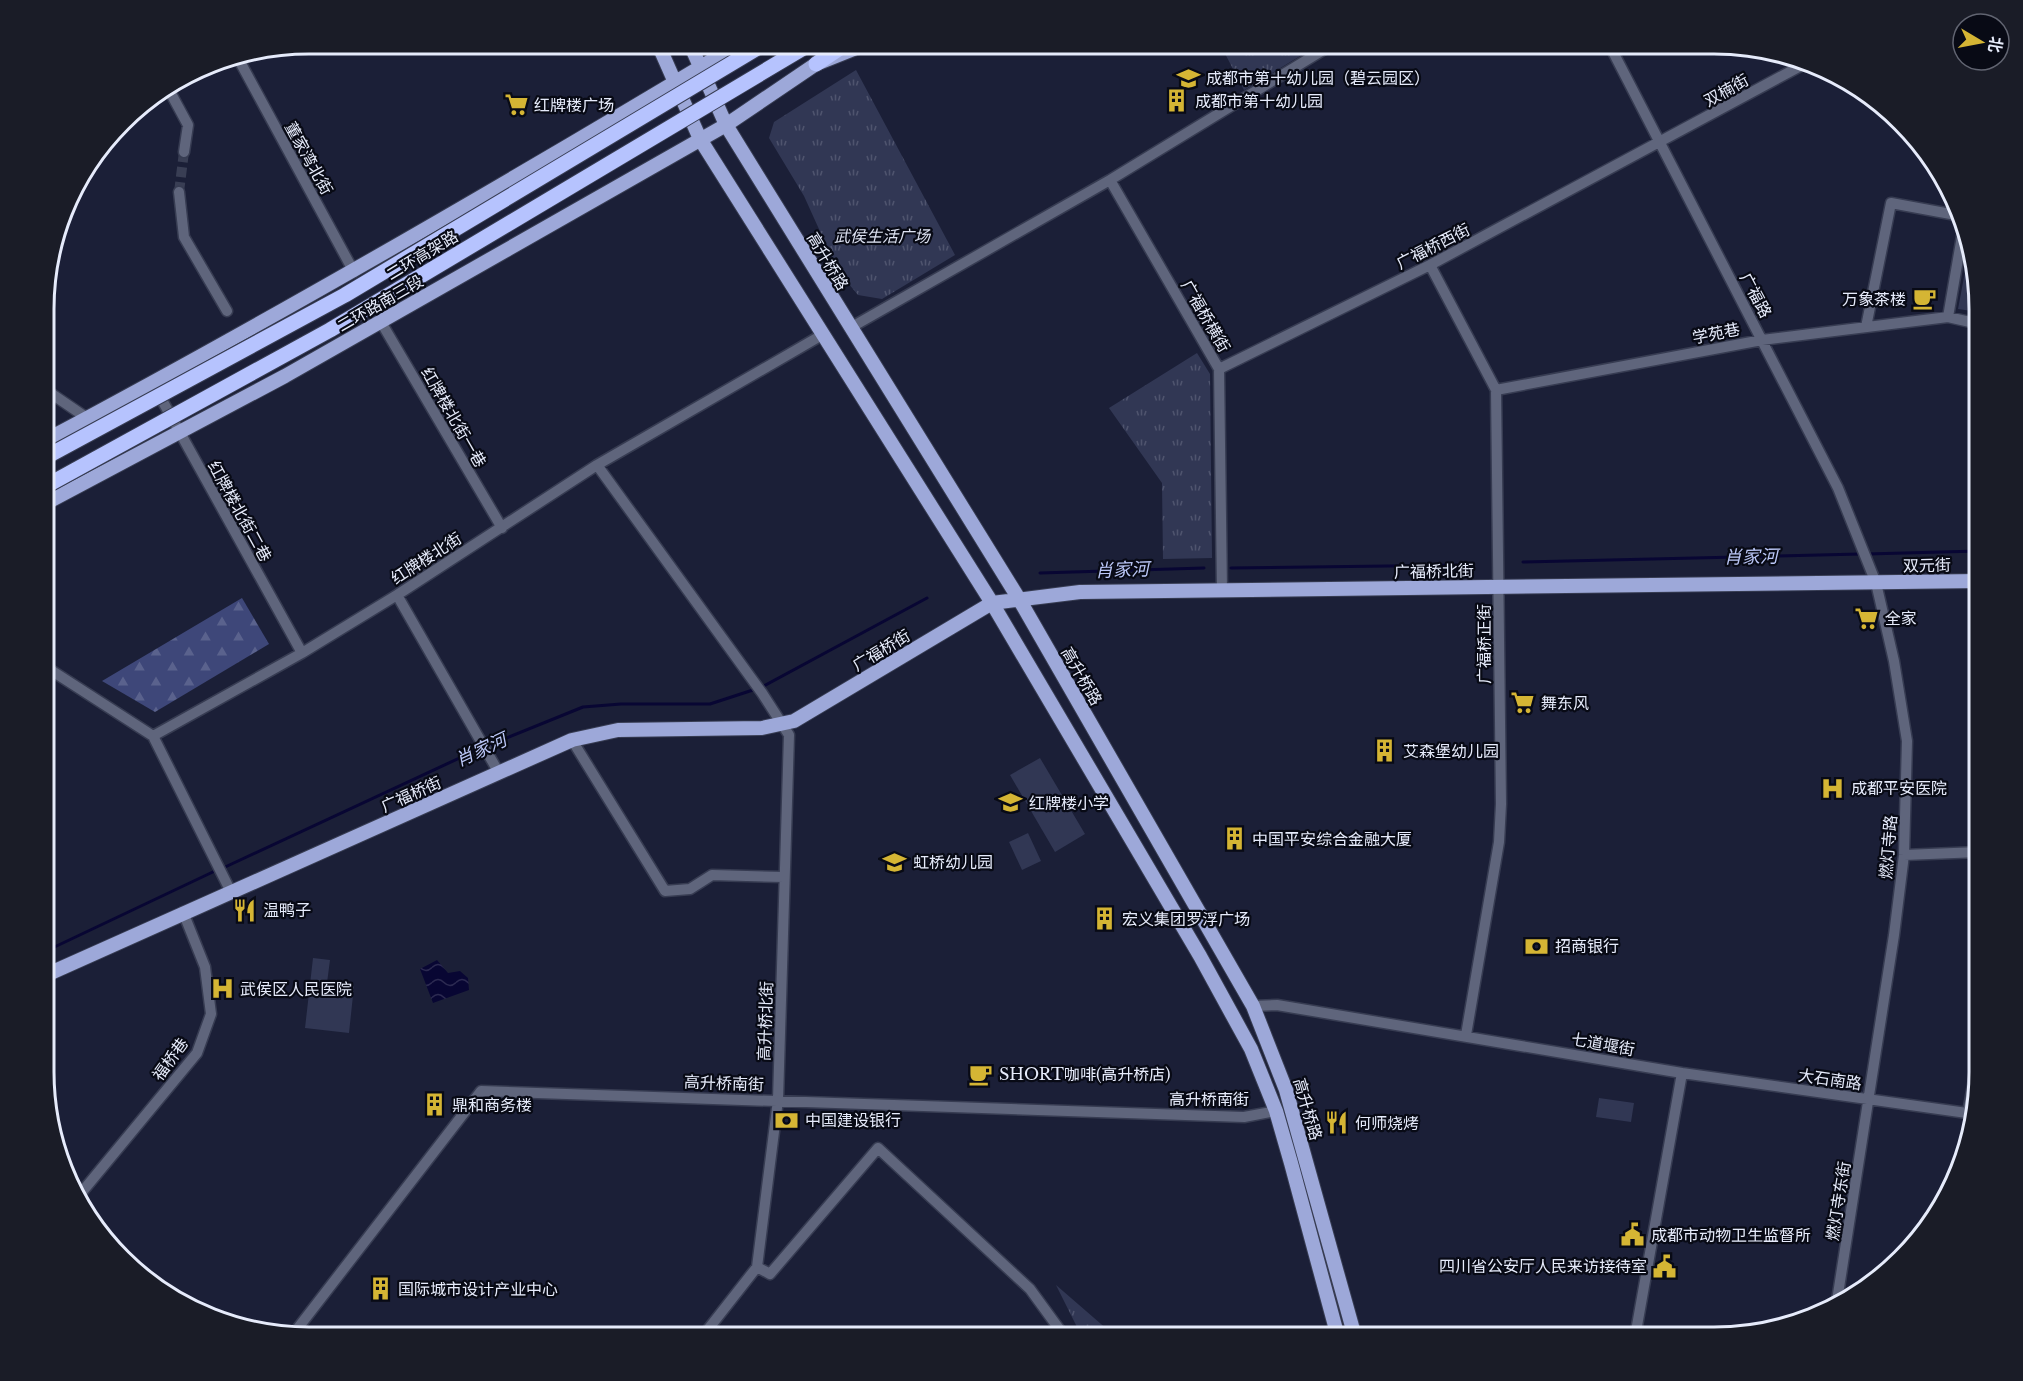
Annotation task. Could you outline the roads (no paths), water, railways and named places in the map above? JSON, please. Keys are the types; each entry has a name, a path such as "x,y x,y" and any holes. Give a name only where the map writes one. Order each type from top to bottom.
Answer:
{"highway":[{"name":"二环高架路","path":"54,453 345,295 747,54"},
{"name":"二环高架路","path":"54,482 330,330 793,54"},
{"path":"816,64 831,54"}],"main road":[{"name":"高升桥路","path":"662,54 700,139 992,603 1200,956 1251,1049 1276,1111 1335,1327"},
{"name":"高升桥路","path":"694,54 726,125 1019,599 1253,1006 1286,1090 1352,1327"},
{"path":"54,436 354,272 722,54"},
{"name":"二环路南三段","path":"54,499 381,322 726,125 816,64 841,54"},
{"name":"双元街","path":"1876,583 1969,581"},
{"name":"广福桥北街","path":"992,603 1080,592 1876,583"},
{"name":"广福桥街","path":"54,971 572,741 618,730 762,728 785,725 992,603"}],"street":[{"path":"850,328 1110,180 1317,54"},
{"name":"广福路","path":"1614,54 1838,488 1868,564"},
{"name":"董家湾北街","path":"240,64 354,272"},
{"name":"双楠街","path":"1659,144 1797,68"},
{"path":"171,94 188,125 184,152"},
{"name":"广福桥西街","path":"1219,369 1430,265 1659,144"},
{"name":"广福桥横街","path":"1110,180 1219,369 1222,591"},
{"path":"179,192 184,237 227,311"},
{"path":"1866,327 1891,203 1951,214"},
{"path":"1948,317 1960,245"},
{"name":"广福桥正街","path":"1430,265 1496,390 1499,842 1466,1035"},
{"name":"学苑巷","path":"1496,390 1762,340 1948,317 1969,322"},
{"name":"红牌楼北街一巷","path":"381,322 502,528"},
{"name":"红牌楼北街","path":"153,736 302,653 397,595 597,465 822,335"},
{"name":"红牌楼北街二巷","path":"153,383 302,653"},
{"path":"54,395 87,418"},
{"name":"高升桥北街","path":"597,465 755,682 785,725 789,735 778,1100 757,1267"},
{"name":"燃灯寺路","path":"1868,564 1876,583 1894,661 1906,741 1904,855 1869,1100"},
{"path":"397,595 499,773"},
{"path":"54,672 153,736 231,892"},
{"path":"572,741 664,891 690,889 712,875 784,877"},
{"path":"1904,855 1969,852"},
{"name":"福桥巷","path":"83,1191 197,1053 211,1014 205,967 183,912"},
{"name":"七道堰街","path":"1253,1006 1277,1005 1682,1073"},
{"path":"1637,1327 1682,1073"},
{"name":"大石南路","path":"1682,1073 1966,1112"},
{"name":"高升桥南街","path":"299,1326 481,1090 1244,1117 1276,1111"},
{"name":"燃灯寺东街","path":"1838,1295 1869,1100"},
{"path":"710,1327 757,1267 770,1274 878,1148 1030,1289 1058,1327"}],"water":[{"path":"437,960 448,973 460,971 468,978 469,990 433,1003 420,969"}],"waterway":[{"name":"肖家河","path":"1867,554 1969,551"},
{"name":"肖家河","path":"1523,562 1860,554"},
{"name":"肖家河","path":"1231,568 1467,565"},
{"name":"肖家河","path":"1040,573 1204,568"},
{"name":"肖家河","path":"762,687 927,598"},
{"name":"肖家河","path":"487,746 583,707 621,704 710,704 756,689"},
{"name":"肖家河","path":"223,868 481,748"},
{"name":"肖家河","path":"54,947 217,870"}],"tunnel":[{"path":"179,192 184,152"}],"place":[{"name":"成都市第十幼儿园（碧云园区）","path":"1188,78"},
{"name":"成都市第十幼儿园","path":"1177,101"},
{"name":"红牌楼广场","path":"516,105"},
{"name":"万象茶楼","path":"1924,299"},
{"name":"全家","path":"1867,618"},
{"name":"舞东风","path":"1523,703"},
{"name":"艾森堡幼儿园","path":"1385,751"},
{"name":"成都平安医院","path":"1833,788"},
{"name":"红牌楼小学","path":"1011,803"},
{"name":"中国平安综合金融大厦","path":"1234,839"},
{"name":"虹桥幼儿园","path":"895,862"},
{"name":"温鸭子","path":"245,910"},
{"name":"宏义集团罗浮广场","path":"1104,919"},
{"name":"招商银行","path":"1537,946"},
{"name":"武侯区人民医院","path":"222,989"},
{"name":"SHORT咖啡(高升桥店)","path":"981,1074"},
{"name":"鼎和商务楼","path":"434,1105"},
{"name":"中国建设银行","path":"787,1120"},
{"name":"何师烧烤","path":"1337,1123"},
{"name":"成都市动物卫生监督所","path":"1633,1235"},
{"name":"四川省公安厅人民来访接待室","path":"1665,1266"},
{"name":"国际城市设计产业中心","path":"380,1289"}],"park label":[{"name":"武侯生活广场","path":"882,236"}]}
